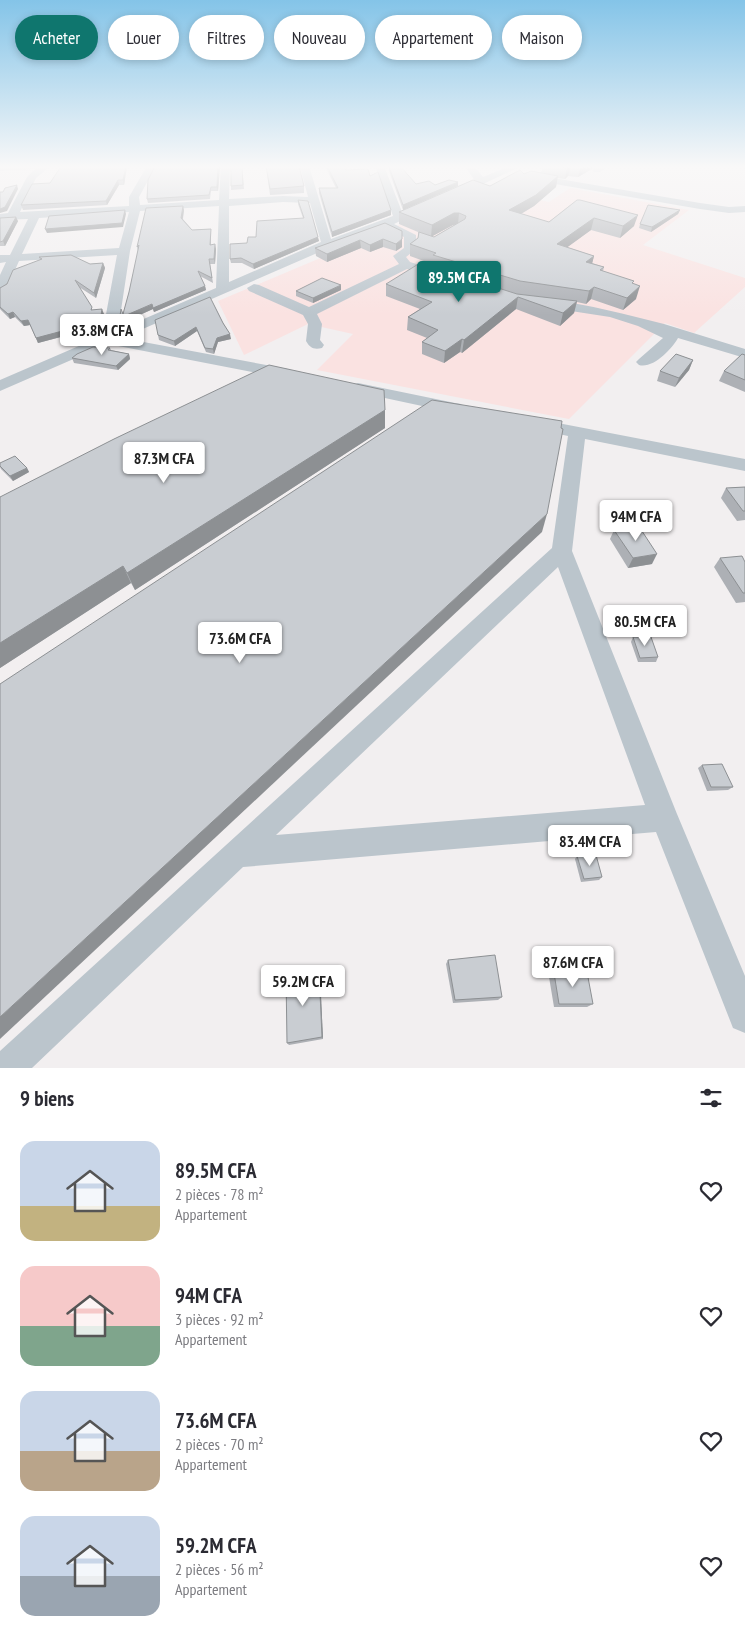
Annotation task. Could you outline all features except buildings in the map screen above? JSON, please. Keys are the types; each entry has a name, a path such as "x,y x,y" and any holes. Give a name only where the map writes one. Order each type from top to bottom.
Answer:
{"street":[{"path":"0,217 25,216"},
{"path":"0,288 35,216"},
{"path":"109,340 124,251 133,216"},
{"path":"222,291 223,216"},
{"path":"320,216 327,244"},
{"path":"0,386 327,244 404,216"},
{"path":"385,224 425,241"},
{"path":"410,235 410,249 399,256 406,265 452,280"},
{"path":"0,259 124,251"},
{"path":"308,312 406,265"},
{"path":"254,288 308,312 315,324 313,341 317,345"},
{"path":"534,302 562,305 620,316 745,354"},
{"path":"644,362 668,343 671,337 652,325"},
{"path":"109,340 304,377"},
{"path":"250,385 276,372"},
{"path":"342,385 474,412"},
{"path":"412,420 436,404"},
{"path":"521,421 745,465"},
{"path":"577,432 562,551 664,817 745,1016"},
{"path":"7,1068 562,551"},
{"path":"240,853 664,817"}],"shaded area":[{"path":"421,216 681,216 643,245 745,278 745,287 694,333 665,323 569,419 317,370 353,334 308,324 244,355 218,301"}]}
